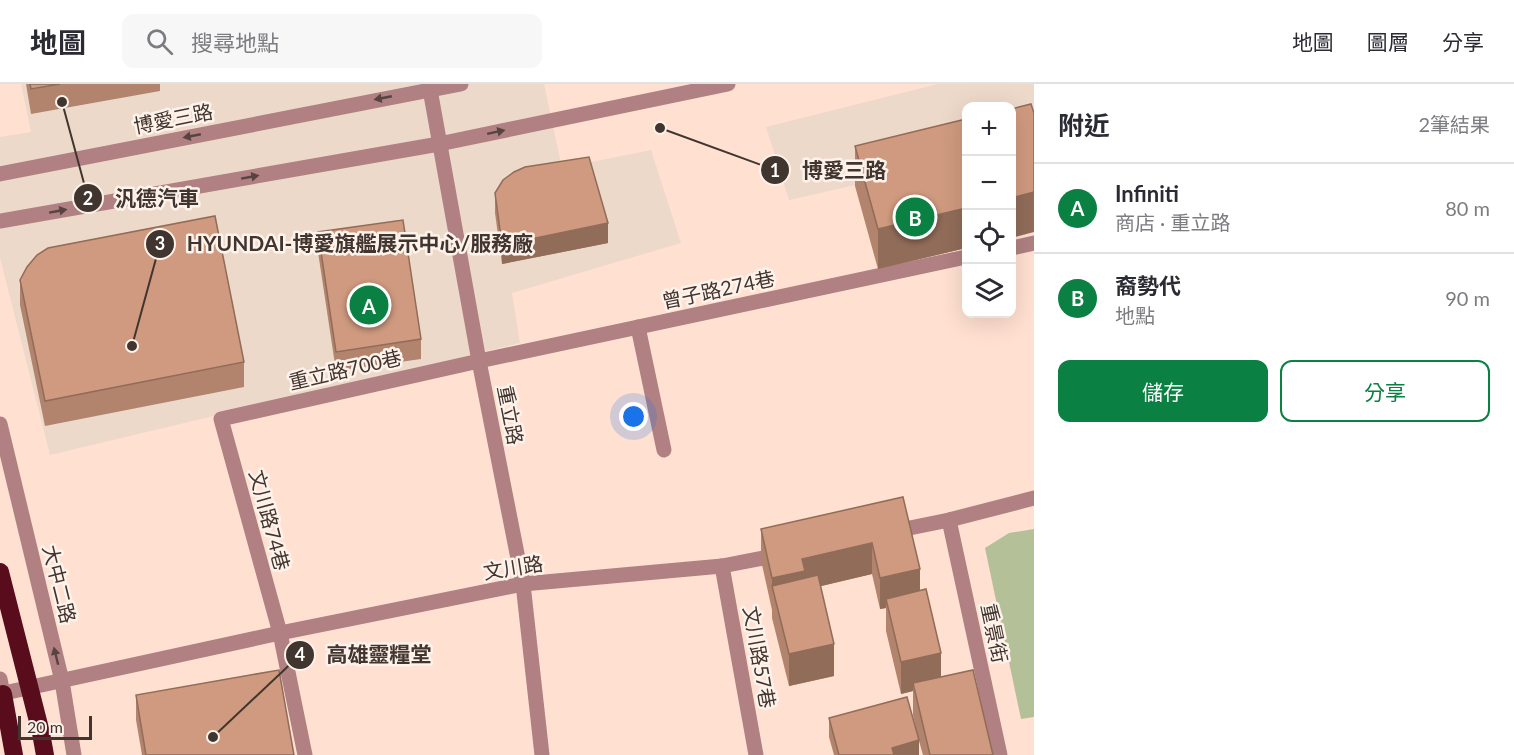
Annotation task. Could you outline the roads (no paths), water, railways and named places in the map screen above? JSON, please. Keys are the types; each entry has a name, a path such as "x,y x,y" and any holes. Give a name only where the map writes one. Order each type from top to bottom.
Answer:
{"highway":[{"path":"0,572 45,755"},
{"path":"1,689 14,755"}],"street":[{"name":"博愛三路","path":"0,174 430,87 461,84"},
{"path":"0,221 439,144 728,84"},
{"name":"重立路","path":"430,87 479,361 523,584 542,755"},
{"path":"1016,247 1034,243"},
{"name":"曾子路274巷","path":"479,361 962,258"},
{"path":"638,327 664,450"},
{"name":"重立路700巷","path":"221,419 479,361"},
{"name":"文川路74巷","path":"221,419 279,633 304,755"},
{"name":"大中二路","path":"0,424 62,681 74,755"},
{"path":"880,534 949,520 1034,498"},
{"name":"重景街","path":"949,520 1000,755"},
{"name":"文川路","path":"1,689 62,681 279,633 523,584 722,566 790,553"},
{"name":"文川路57巷","path":"722,566 756,755"}],"place":[{"name":"汎德汽車","path":"62,102"},
{"name":"博愛三路","path":"660,128"},
{"name":"裔勢代","path":"915,217"},
{"name":"Infiniti","path":"369,305"},
{"name":"HYUNDAI-博愛旗艦展示中心/服務廠","path":"132,346"},
{"name":"高雄靈糧堂","path":"213,737"}]}
